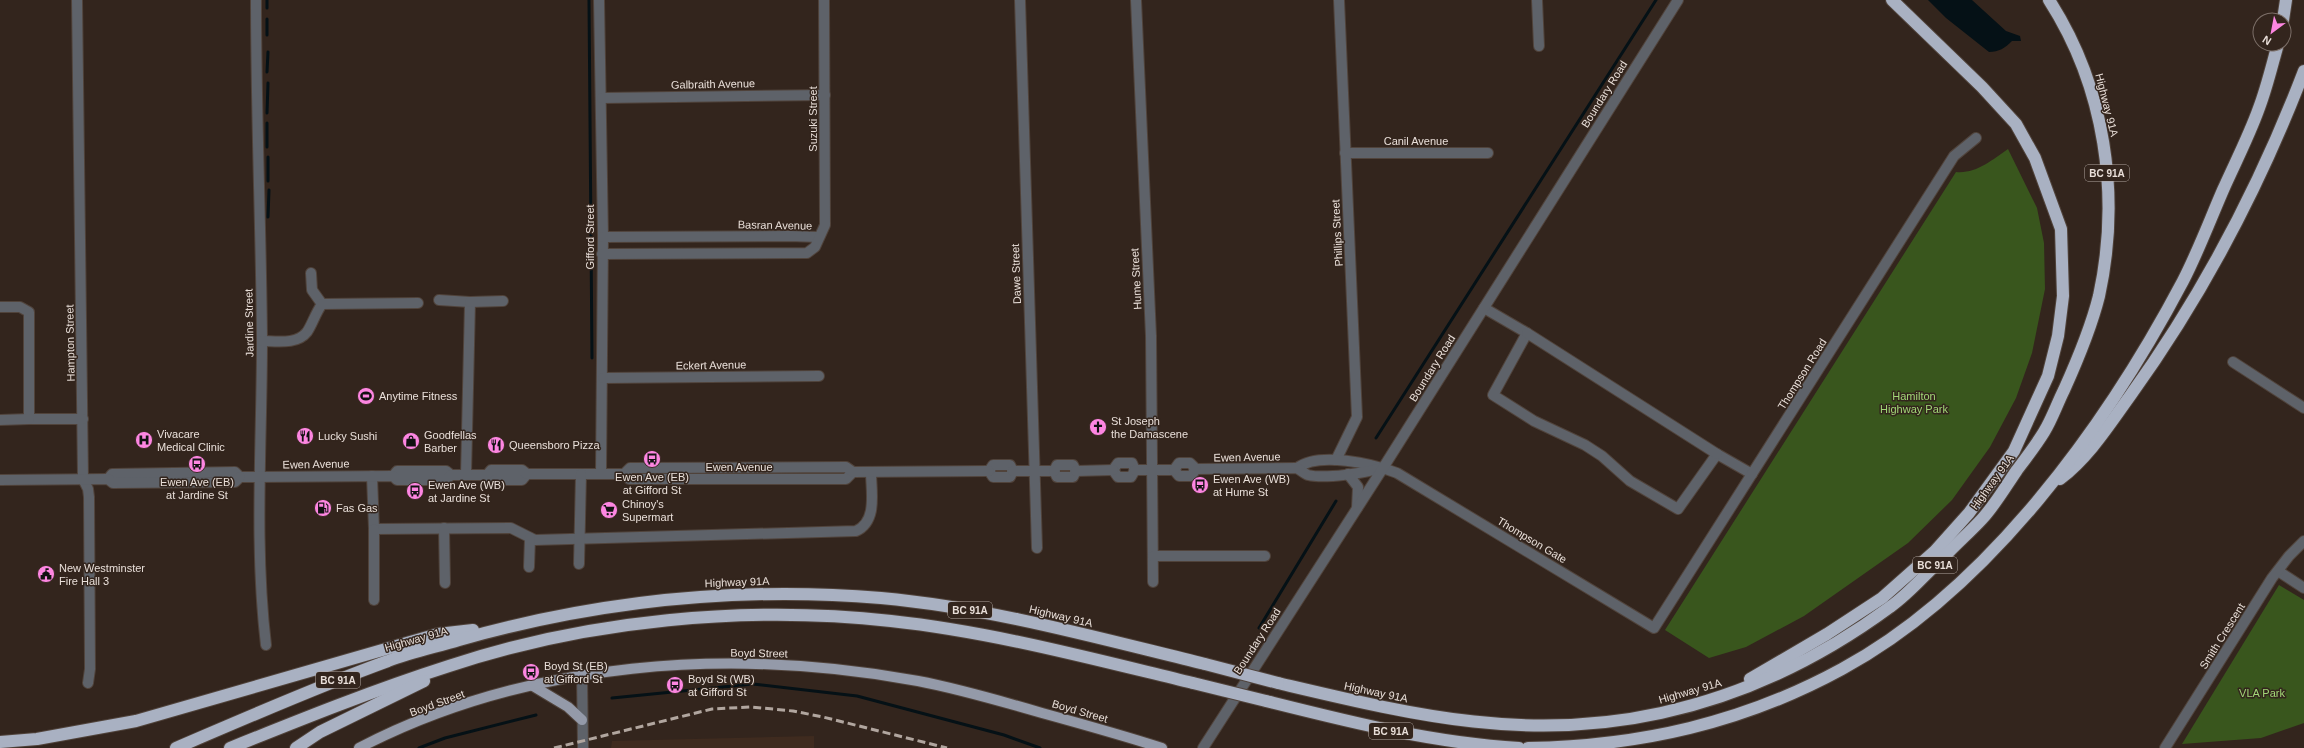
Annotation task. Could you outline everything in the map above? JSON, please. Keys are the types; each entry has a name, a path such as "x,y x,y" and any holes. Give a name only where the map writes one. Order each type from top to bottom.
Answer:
{"highway":[{"path":"1716,698 1827,634 1882,598 1935,551 1968,513 2014,451 2048,376 2055,349 2064,296 2061,229 2035,158 2016,124 1892,0"},
{"name":"Highway 91A","path":"176,748 390,660 506,627 566,614 680,598 775,594 883,598 970,610 1205,664 1381,708 1431,717 1516,726 1590,724 1635,718 1716,698 1758,683 1836,644 1893,605 1984,517 2045,431 2080,354 2098,297 2108,243 2109,184 2101,126 2085,71 2062,21 2049,0"},
{"path":"2284,12 2286,0"},
{"name":"BC 91A","path":"1528,748 1574,747 1646,739 1755,710 1799,691 1844,668 1897,634 1937,603 1997,546 2048,488 2121,388 2183,280 2259,108 2276,52"},
{"path":"2048,488 2077,466 2151,367 2200,291 2246,204 2287,116 2304,72"},
{"name":"BC 91A","path":"230,748 358,697 451,665 542,641 618,628 734,616 808,615 890,621 959,630 1193,683 1384,730 1474,745 1518,748"},
{"path":"0,742 37,739 136,721 438,634 506,627"},
{"path":"296,748 320,732 416,686 451,665"}],"main road":[{"name":"Boyd Street","path":"359,748 433,716 477,701 533,686 582,675 688,665 774,665 820,667 918,681 969,692 1147,745 1162,748"},
{"path":"533,686 568,707 582,720"}],"street":[{"name":"Hampton Street","path":"77,0 83,479 88,489 89,497 90,670 88,683"},
{"name":"Jardine Street","path":"256,0 262,341 260,477 262,610 266,645"},
{"name":"Gifford Street","path":"599,0 602,98 603,237 601,474"},
{"name":"Suzuki Street","path":"818,237 825,225 824,0"},
{"name":"Dawe Street","path":"1020,0 1037,548"},
{"name":"Hume Street","path":"1136,0 1151,336 1153,582"},
{"name":"Phillips Street","path":"1336,460 1357,417 1339,0"},
{"path":"1537,0 1539,46"},
{"name":"Boundary Road","path":"1203,748 1383,468 1678,0"},
{"name":"Galbraith Avenue","path":"602,98 825,95"},
{"name":"Thompson Road","path":"1654,628 1954,156 1976,138"},
{"name":"Canil Avenue","path":"1345,153 1488,153"},
{"name":"Basran Avenue","path":"602,254 807,253 815,247 818,237 603,237"},
{"path":"312,273 312,290 322,304"},
{"path":"439,300 470,302 504,301"},
{"path":"466,475 470,302"},
{"path":"322,304 418,303"},
{"path":"262,341 298,340 307,332 315,314 322,304"},
{"path":"0,307 20,307 29,312 29,419"},
{"path":"1484,308 1527,333 1717,454 1752,474"},
{"path":"1527,333 1493,395 1534,421 1585,445 1630,481 1678,509 1717,454"},
{"path":"2232,362 2304,408"},
{"name":"Eckert Avenue","path":"603,378 819,376"},
{"path":"0,420 83,419"},
{"name":"Ewen Avenue","path":"0,480 108,479 112,474 235,472 240,477 393,476 397,471 446,471 451,475 487,475 492,470 522,470 527,474 624,474 629,479 846,479 853,472 989,471 993,465 1010,465 1013,471 1054,471 1057,465 1073,465 1076,471 1113,470 1118,463 1132,463 1136,470 1174,470 1179,463 1190,463 1196,470 1297,468 1306,462 1336,460 1383,468 1397,473"},
{"name":"Ewen Avenue","path":"1297,468 1308,475 1362,474 1383,468"},
{"path":"374,530 511,528 535,540 856,531 865,525 870,518 871,472"},
{"name":"Thompson Gate","path":"1397,473 1654,628"},
{"path":"579,564 581,474"},
{"path":"1348,474 1358,487 1357,508"},
{"path":"372,476 374,600"},
{"path":"444,528 444,583"},
{"path":"529,566 530,538"},
{"name":"Smith Crescent","path":"2165,748 2278,571 2293,550 2304,540"},
{"path":"1153,556 1265,556"},
{"path":"2278,571 2304,588"},
{"path":"582,675 583,748"}],"shaded area":[{"path":"1928,0 1972,0 2006,31 2020,36 2021,41 2012,41 2002,49 1989,52 1946,18"},
{"path":"814,736 814,748 611,748 612,741"}],"green space":[{"name":"Hamilton Highway Park","path":"2008,149 2037,208 2044,243 2045,289 2032,353 2016,398 1990,447 1952,500 1908,543 1804,616 1746,647 1709,658 1665,630 1956,172 1977,169"},
{"name":"VLA Park","path":"2279,585 2304,600 2304,723 2261,738 2182,744"}],"waterway":[{"path":"267,0 267,8"},
{"path":"589,0 592,358"},
{"path":"1376,438 1656,0"},
{"path":"267,19 267,35"},
{"path":"267,72 268,52"},
{"path":"267,113 268,83"},
{"path":"267,123 267,147"},
{"path":"268,157 268,181"},
{"path":"268,217 269,190"},
{"path":"1259,628 1336,501"},
{"path":"612,698 753,684 857,696 1004,735 1040,748"},
{"path":"419,748 445,738 536,715"}],"railway":[{"path":"554,748 712,709 751,707 793,711 823,717 947,748"}],"place":[{"name":"Anytime Fitness","path":"366,396"},
{"name":"St Joseph the Damascene","path":"1098,427"},
{"name":"Lucky Sushi","path":"305,436"},
{"name":"Vivacare Medical Clinic","path":"144,440"},
{"name":"Goodfellas Barber","path":"411,441"},
{"name":"Queensboro Pizza","path":"496,445"},
{"name":"Ewen Ave (EB) at Gifford St","path":"652,459"},
{"name":"Ewen Ave (EB) at Jardine St","path":"197,464"},
{"name":"Ewen Ave (WB) at Hume St","path":"1200,485"},
{"name":"Ewen Ave (WB) at Jardine St","path":"415,491"},
{"name":"Fas Gas","path":"323,508"},
{"name":"Chinoy's Supermart","path":"609,510"},
{"name":"New Westminster Fire Hall 3","path":"46,574"},
{"name":"Boyd St (EB) at Gifford St","path":"531,672"},
{"name":"Boyd St (WB) at Gifford St","path":"675,685"}]}
